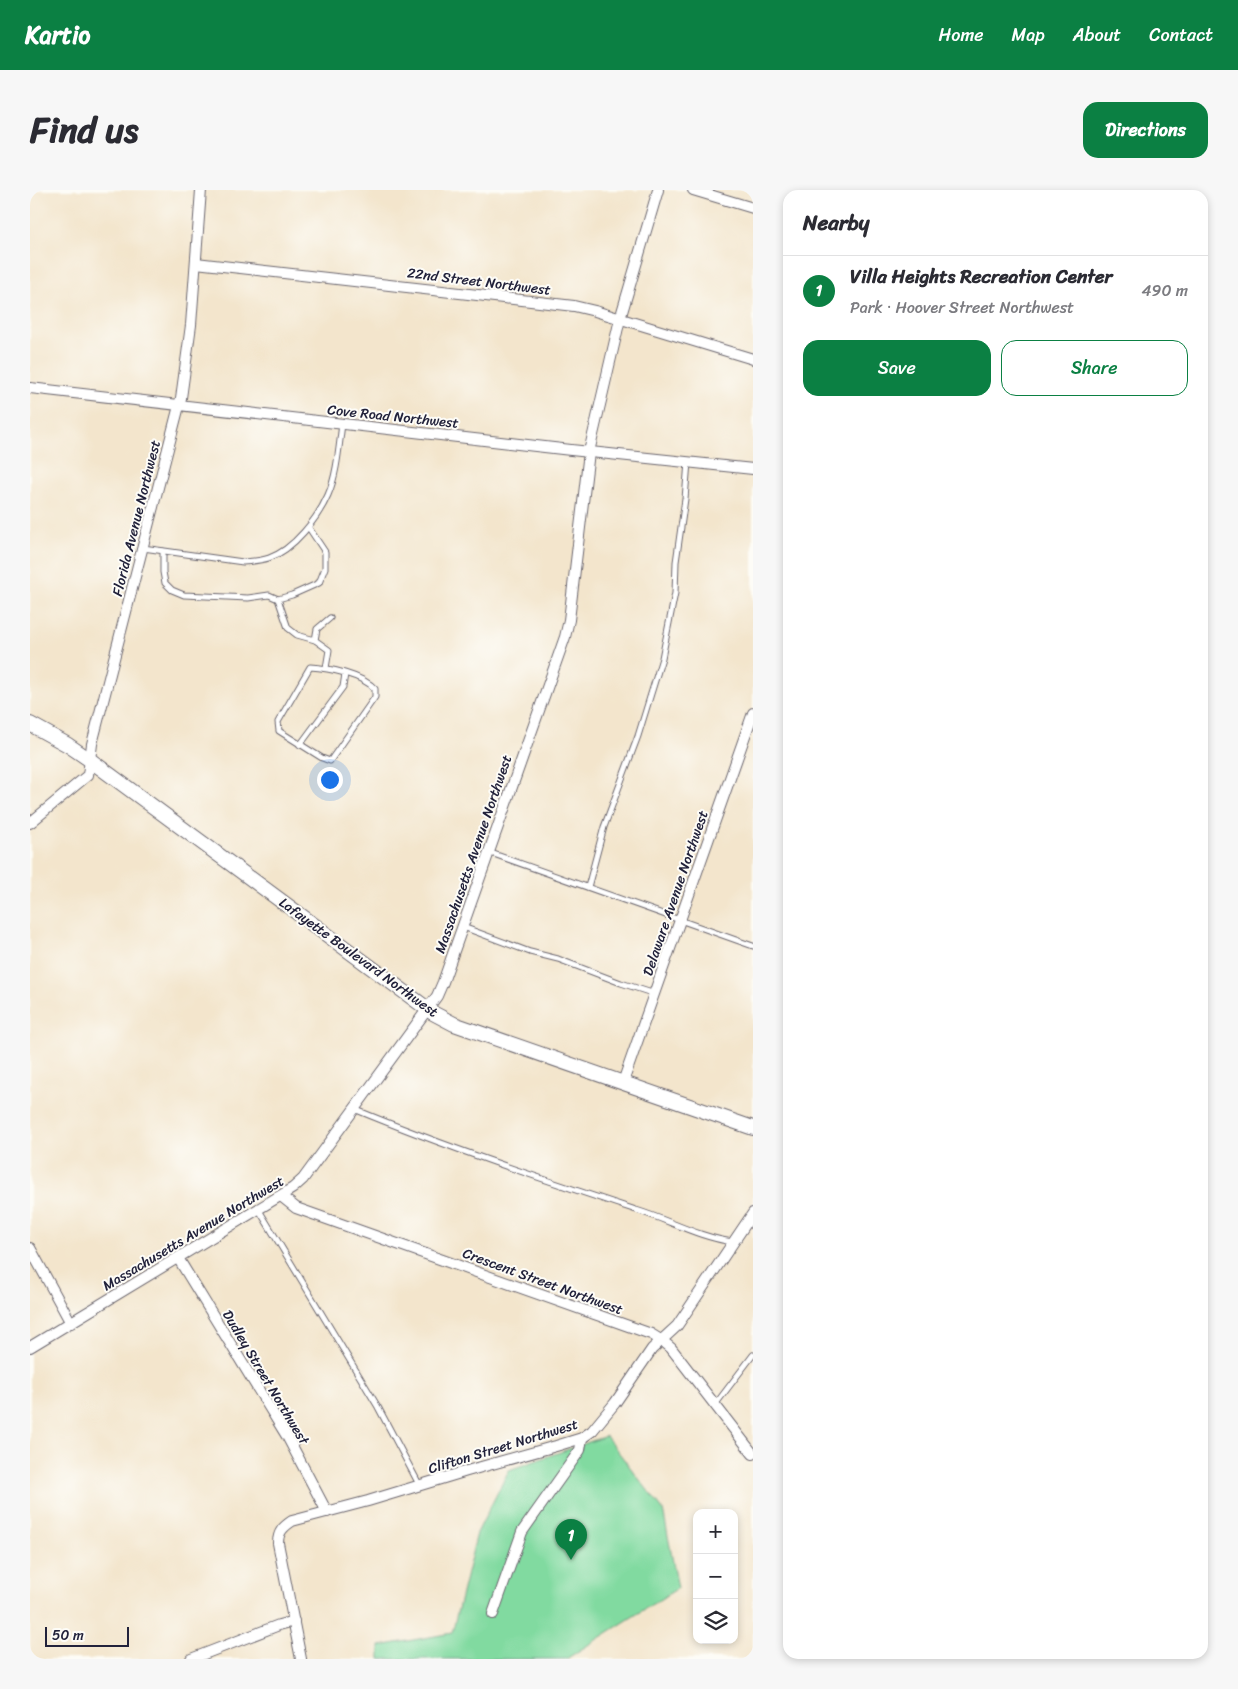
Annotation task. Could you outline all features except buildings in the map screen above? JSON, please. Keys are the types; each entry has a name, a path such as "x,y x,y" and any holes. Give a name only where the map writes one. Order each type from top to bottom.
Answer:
{"main road":[{"name":"Lafayette Boulevard Northwest","path":"30,724 68,745 90,760 428,1010 454,1024 753,1128"}],"street":[{"name":"Florida Avenue Northwest","path":"30,823 88,775 92,744 179,406 188,357 201,190"},
{"name":"Massachusetts Avenue Northwest","path":"30,1347 293,1188 303,1179 437,996 567,629 589,452 620,318 658,190"},
{"path":"692,190 753,208"},
{"name":"22nd Street Northwest","path":"196,263 574,306 620,318 753,359"},
{"name":"Cove Road Northwest","path":"30,388 753,469"},
{"name":"Delaware Avenue Northwest","path":"623,1082 753,713"},
{"name":"Crescent Street Northwest","path":"281,1196 296,1208 651,1334 671,1348 753,1454"},
{"name":"Clifton Street Northwest","path":"294,1621 278,1537 286,1525 582,1438 599,1424 652,1348 677,1326 752,1217"},
{"path":"30,1248 71,1323"},
{"name":"Dudley Street Northwest","path":"178,1258 288,1438 327,1512"},
{"path":"493,1614 522,1532 580,1450 582,1438"},
{"path":"190,1659 294,1621 301,1659"}],"lane":[{"path":"143,548 243,562 256,561 277,554 309,528 329,491 342,424"},
{"path":"588,886 604,827 638,736 662,658 675,592 676,562 688,462"},
{"path":"163,551 165,582 172,590 184,595 248,598 269,595 278,599 319,583 325,568 325,552 309,528"},
{"path":"278,599 288,628 297,635 315,640 329,650 326,668"},
{"path":"315,640 317,628 330,618"},
{"path":"310,667 326,668 345,674 369,682 375,689 375,697 330,761 300,745 279,730 278,722 310,667"},
{"path":"300,745 343,687 345,674"},
{"path":"488,852 753,946"},
{"path":"463,926 530,952 558,959 655,994"},
{"path":"354,1109 402,1129 642,1212 702,1236 734,1242"},
{"path":"259,1210 378,1407 420,1486"},
{"path":"715,1405 753,1355"}],"green space":[{"path":"606,1436 663,1510 678,1588 566,1659 380,1659 380,1646 452,1633 477,1533 509,1470"}],"place":[{"name":"Villa Heights Recreation Center","path":"571,1560"}]}
